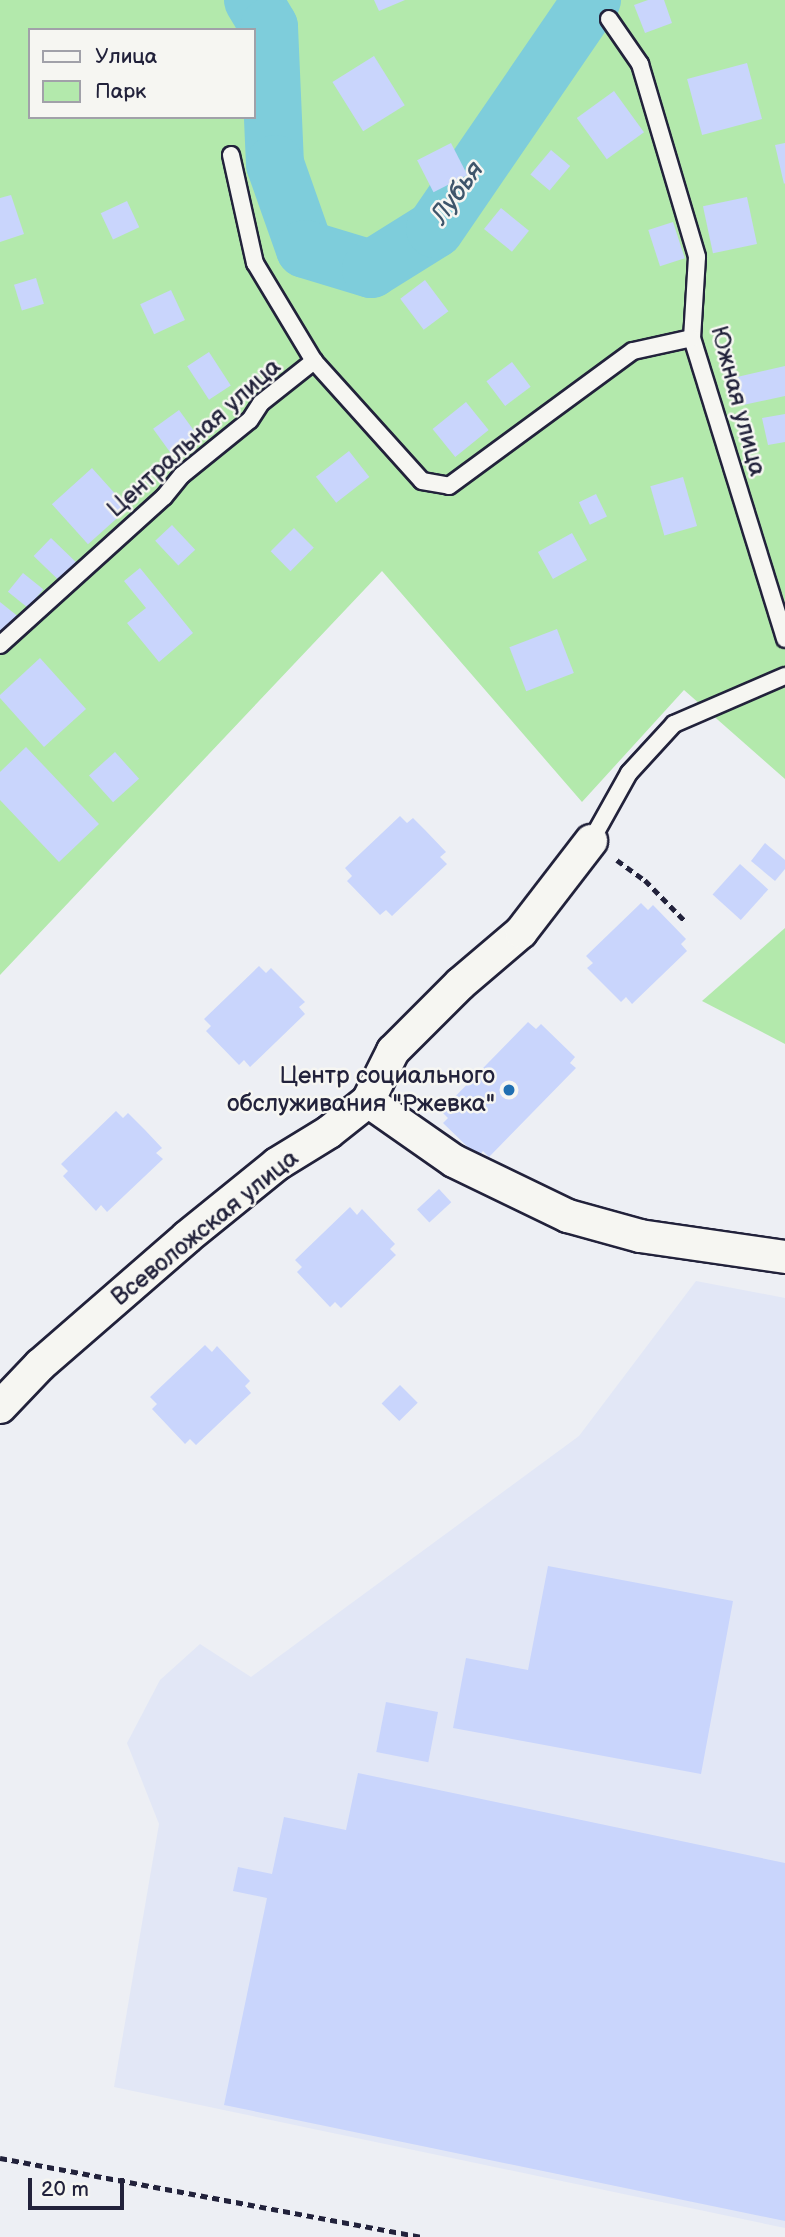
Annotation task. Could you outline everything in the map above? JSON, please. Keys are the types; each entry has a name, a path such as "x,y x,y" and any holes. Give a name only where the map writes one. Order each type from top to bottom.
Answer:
{"street":[{"name":"Всеволожская улица","path":"0,1407 40,1366 187,1237 277,1164 329,1132 368,1101 393,1051 460,984 521,932 591,841"},
{"path":"368,1101 454,1161 568,1216 640,1236 785,1257"}],"lane":[{"name":"Южная улица","path":"609,19 640,64 696,257 692,338 785,639"},
{"path":"231,155 255,263 314,361"},
{"name":"Центральная улица","path":"0,645 164,497 183,475 250,420 261,403 314,361 422,481 449,486 633,351 692,338"},
{"name":"Всеволожская улица","path":"591,841 629,773 674,724 785,676"}],"path":[{"path":"591,841 645,880 684,920"},
{"path":"0,2158 422,2237"}],"shaded area":[{"path":"696,1281 785,1298 785,2228 114,2087 159,1824 127,1743 160,1680 200,1644 251,1677 579,1436"}],"green space":[{"path":"0,0 785,0 785,779 684,690 582,802 382,571 0,975"},
{"path":"785,928 785,1044 702,1001"}],"building":[{"path":"374,0 405,0 379,11"},
{"path":"648,0 664,0 672,23 645,33 634,5"},
{"path":"374,56 405,105 363,131 332,82"},
{"path":"747,63 762,119 702,135 687,79"},
{"path":"614,91 644,132 607,159 577,118"},
{"path":"451,143 467,175 433,192 417,160"},
{"path":"785,143 785,183 784,184 775,145"},
{"path":"551,150 570,166 550,191 530,175"},
{"path":"11,195 24,234 0,242 0,198"},
{"path":"747,197 757,244 713,253 703,206"},
{"path":"127,201 139,227 113,240 101,213"},
{"path":"501,208 529,231 512,252 484,229"},
{"path":"673,222 685,258 660,266 648,230"},
{"path":"36,278 44,304 22,311 14,285"},
{"path":"425,280 448,311 424,330 400,299"},
{"path":"171,290 185,320 154,334 140,304"},
{"path":"209,352 231,386 209,400 187,366"},
{"path":"512,362 531,387 505,406 486,381"},
{"path":"785,366 785,396 743,405 737,377"},
{"path":"466,402 489,430 455,457 433,429"},
{"path":"179,410 198,436 172,455 153,429"},
{"path":"785,414 785,442 768,445 762,418"},
{"path":"349,451 369,477 336,503 316,477"},
{"path":"92,468 128,508 88,544 52,504"},
{"path":"683,477 697,526 664,535 650,486"},
{"path":"596,494 607,516 590,525 579,502"},
{"path":"172,525 195,550 178,566 155,541"},
{"path":"294,528 314,548 290,571 271,551"},
{"path":"572,533 587,560 553,579 538,552"},
{"path":"51,538 77,563 60,581 34,556"},
{"path":"140,568 193,633 159,662 127,623 146,608 124,581"},
{"path":"23,573 43,589 28,608 8,592"},
{"path":"0,602 20,618 5,638 0,634"},
{"path":"557,629 574,673 526,691 509,647"},
{"path":"40,658 86,709 44,747 0,698 0,695"},
{"path":"26,747 99,824 59,862 0,800 0,772"},
{"path":"115,752 139,779 113,802 89,775"},
{"path":"400,816 407,823 413,818 425,830 446,852 440,857 447,864 392,916 386,910 380,915 347,881 352,876 345,868"},
{"path":"765,843 785,860 785,869 775,881 751,861"},
{"path":"740,864 768,889 741,920 713,894"},
{"path":"641,903 648,910 653,905 686,939 681,944 687,951 632,1004 626,997 621,1002 587,968 593,963 586,956"},
{"path":"259,966 266,973 271,968 305,1002 299,1007 305,1014 250,1067 244,1060 239,1065 206,1031 211,1026 204,1019"},
{"name":"Центр социального обслуживания \"Ржевка\"","path":"528,1022 536,1029 541,1024 575,1057 570,1063 576,1068 489,1157 483,1151 478,1157 443,1123 448,1118 441,1111"},
{"path":"116,1111 123,1118 128,1113 145,1130 162,1148 156,1153 163,1159 107,1212 101,1205 96,1211 63,1176 68,1171 61,1164"},
{"path":"439,1189 451,1202 429,1223 417,1209"},
{"path":"350,1207 357,1215 362,1209 395,1244 390,1249 396,1255 341,1308 335,1302 330,1307 297,1272 302,1267 295,1260"},
{"path":"205,1345 212,1352 217,1346 250,1381 245,1386 251,1393 196,1445 190,1439 185,1444 152,1409 157,1404 150,1397"},
{"path":"400,1385 418,1403 399,1421 382,1403"},
{"path":"548,1566 733,1601 701,1774 453,1728 466,1658 528,1670"},
{"path":"386,1702 438,1712 428,1762 376,1752"},
{"path":"358,1773 785,1863 785,2221 224,2105 267,1898 233,1891 238,1867 272,1874 284,1817 346,1830"}],"waterway":[{"name":"Лубья","path":"253,0 269,27 275,164 305,249 371,269 435,229 592,0"}],"place":[{"name":"Центр социального обслуживания \"Ржевка\"","path":"509,1090"}]}
